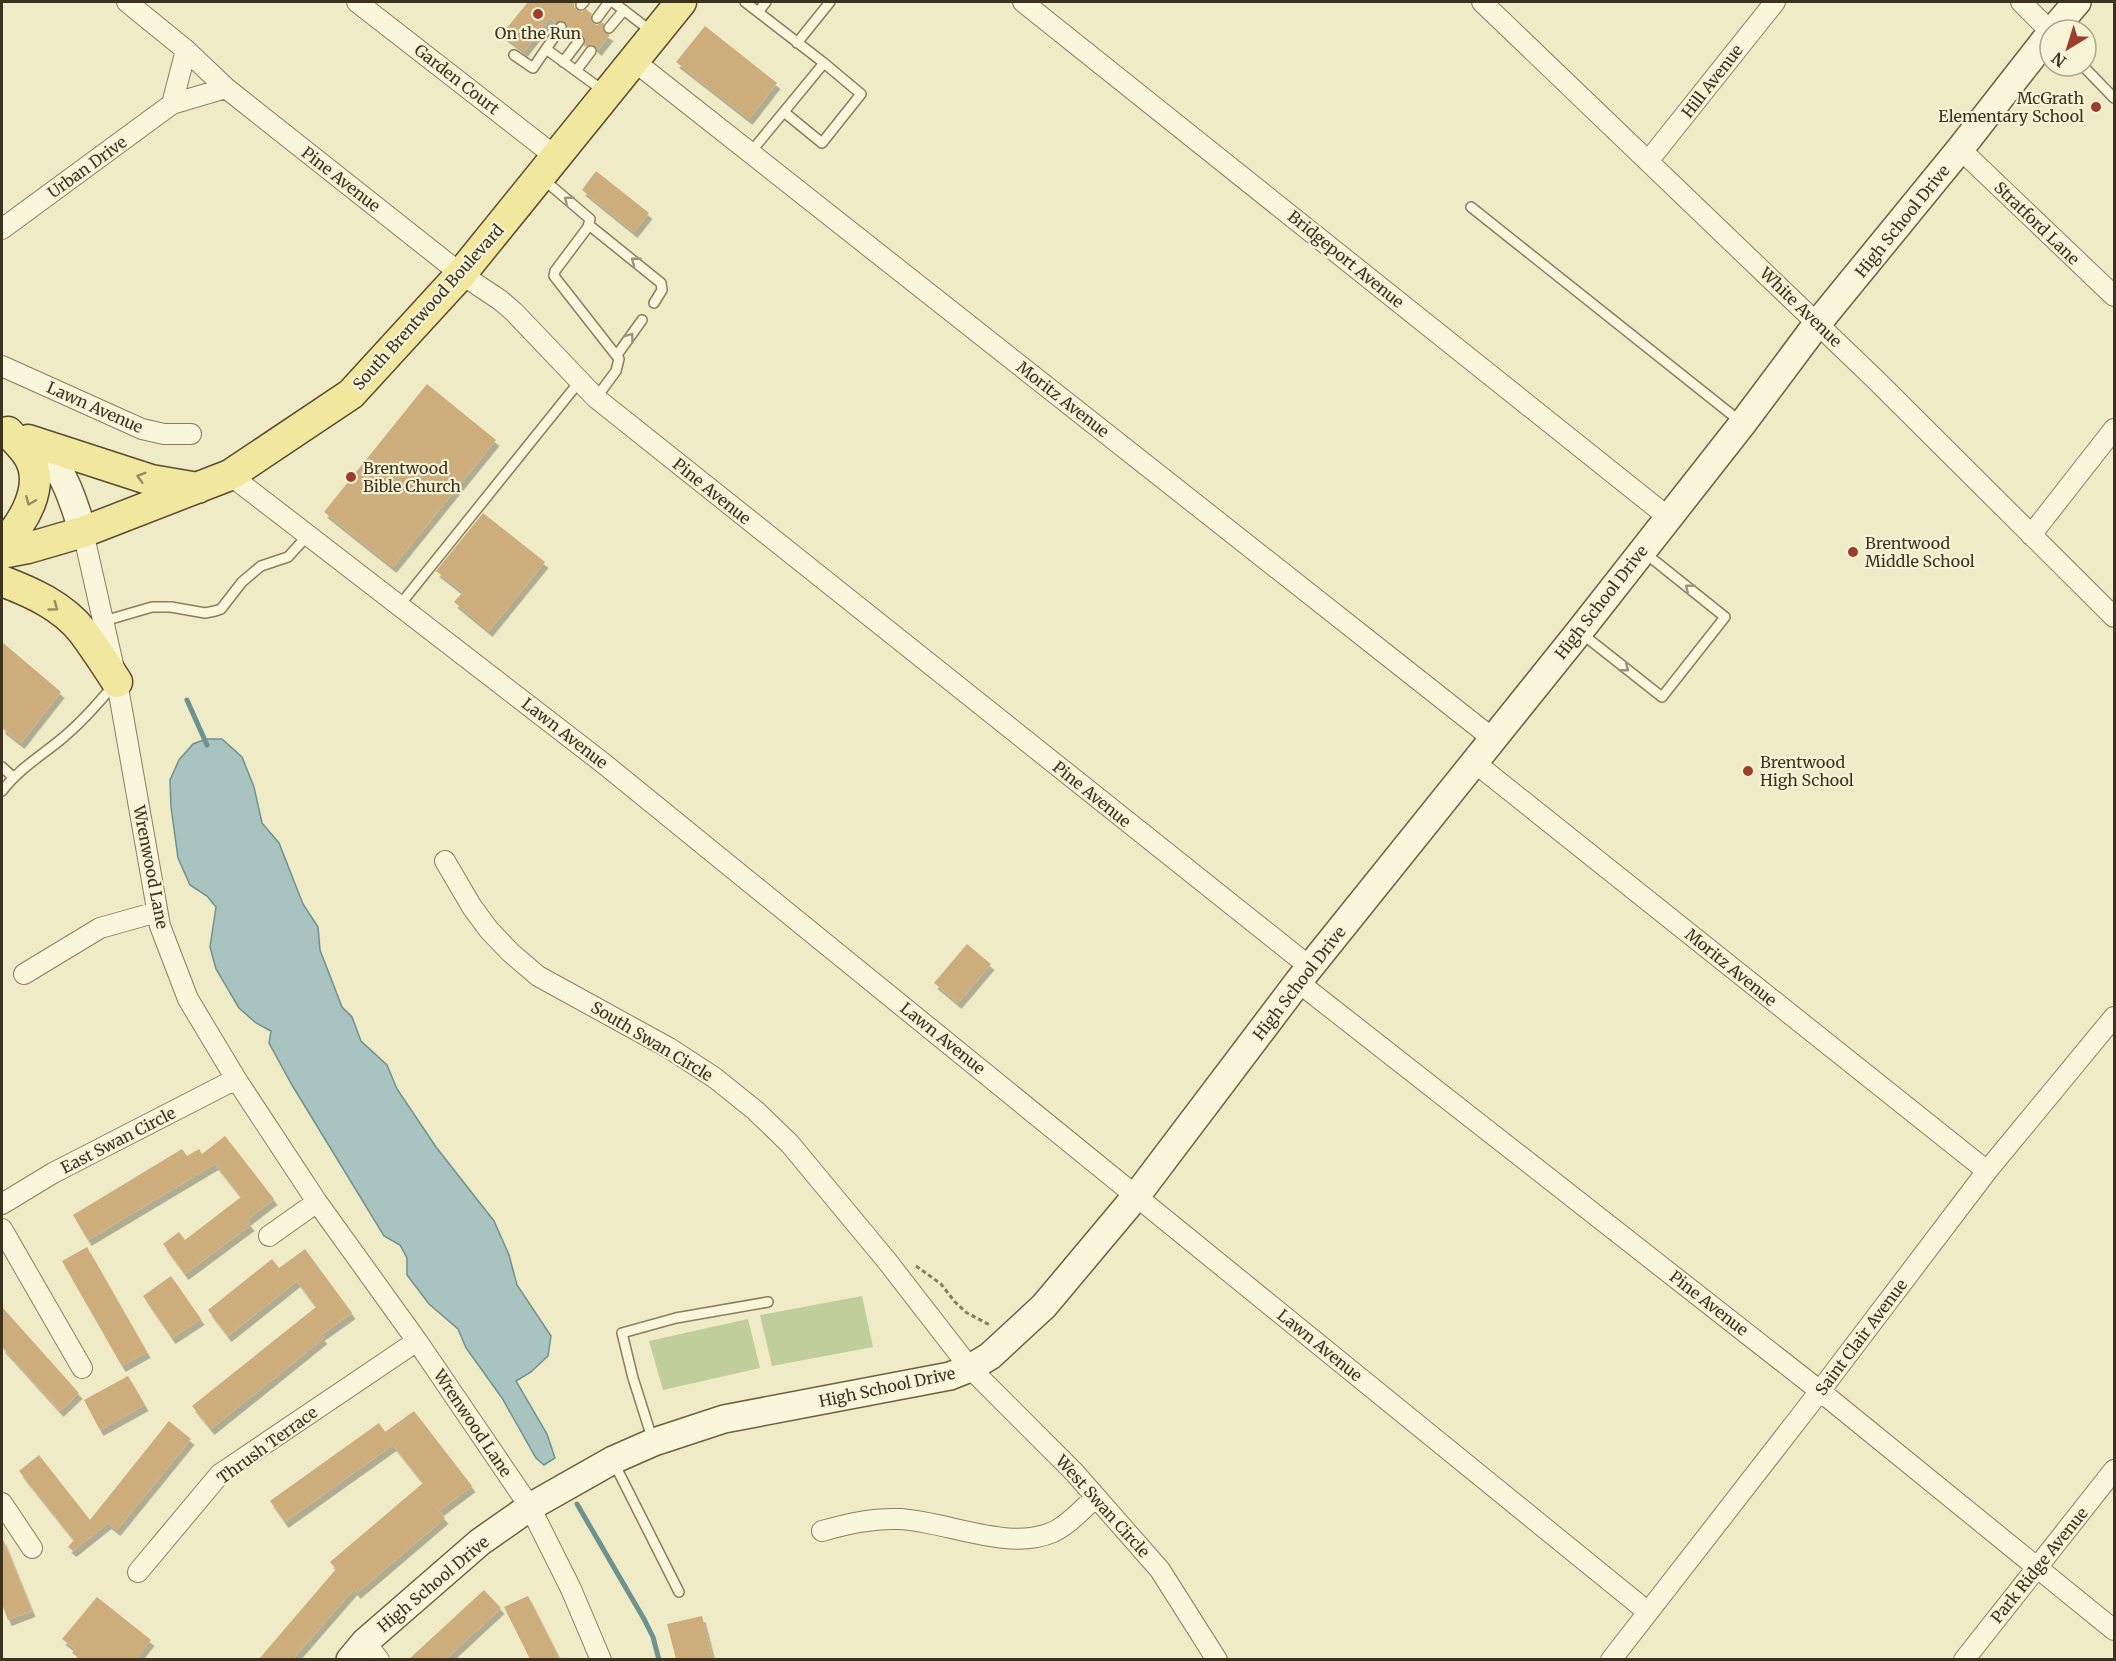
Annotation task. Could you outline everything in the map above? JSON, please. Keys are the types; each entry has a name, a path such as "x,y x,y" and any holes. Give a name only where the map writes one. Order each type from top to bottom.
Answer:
{"main road":[{"name":"South Brentwood Boulevard","path":"2,553 83,532 230,475 351,394 461,274 679,2"},
{"path":"12,434 143,477 198,488"},
{"path":"2,545 10,537 24,514 33,497 36,484 35,470 29,456 12,434"},
{"path":"2,581 40,598 65,615 82,631 117,682"}],"street":[{"name":"Pine Avenue","path":"127,2 186,50 226,88 461,274 514,312 596,398 1304,975 2115,1630"},
{"name":"Garden Court","path":"357,2 548,167"},
{"name":"Bridgeport Avenue","path":"1023,2 1668,517"},
{"name":"Hill Avenue","path":"1649,160 1775,2"},
{"path":"2021,2 2038,19"},
{"name":"High School Drive","path":"2063,18 2077,2"},
{"name":"White Avenue","path":"1490,4 1877,381 2115,617"},
{"name":"High School Drive","path":"365,1654 480,1542 530,1507 613,1461 654,1442 724,1419 950,1376 990,1356 1044,1306 1137,1195 1304,975 1579,632 1743,423 1817,324 1960,149 2038,49"},
{"path":"172,104 186,50"},
{"name":"Moritz Avenue","path":"634,61 1492,738"},
{"name":"Urban Drive","path":"2,229 172,104 226,88"},
{"name":"Stratford Lane","path":"1960,149 2115,296"},
{"name":"Lawn Avenue","path":"2,366 142,429 164,434 191,434"},
{"path":"2031,535 2115,429"},
{"path":"12,434 41,449 54,463 68,485 83,532"},
{"name":"Lawn Avenue","path":"230,475 603,763 1647,1612"},
{"name":"Wrenwood Lane","path":"83,532 117,682 160,926 188,999 236,1078 317,1202 417,1341 530,1507 572,1589 601,1659"},
{"name":"Moritz Avenue","path":"1474,762 1987,1172"},
{"name":"South Swan Circle","path":"445,861 472,907 489,930 538,976 669,1048 723,1085 790,1144 887,1261 970,1368"},
{"path":"24,974 100,928 157,912"},
{"name":"Saint Clair Avenue","path":"1611,1659 1987,1172 2115,1017"},
{"name":"East Swan Circle","path":"2,1204 53,1173 236,1078"},
{"path":"269,1236 317,1202"},
{"path":"2,1229 82,1368"},
{"name":"Thrush Terrace","path":"138,1572 220,1474 417,1341"},
{"name":"West Swan Circle","path":"970,1368 1074,1472 1160,1570 1217,1659"},
{"name":"Park Ridge Avenue","path":"1964,1659 2115,1470"},
{"path":"822,1531 872,1520 899,1519 939,1524 978,1533 1029,1538 1053,1532 1096,1497"},
{"path":"2,1503 32,1548"}],"lane":[{"path":"597,18 611,2 655,34"},
{"path":"744,2 861,94 822,143 784,112"},
{"path":"758,12 766,2"},
{"path":"797,43 830,2"},
{"path":"609,28 624,10"},
{"path":"514,55 533,68 561,27"},
{"path":"563,62 579,41"},
{"path":"546,50 607,94"},
{"path":"576,71 591,51"},
{"path":"750,153 824,63"},
{"path":"2095,78 2115,98"},
{"path":"548,167 590,219 589,225 555,271 554,276 619,359 616,371 596,398"},
{"path":"1471,207 1743,423"},
{"path":"589,225 661,283 662,290 654,303"},
{"path":"617,355 642,320"},
{"path":"399,606 579,382"},
{"path":"104,621 153,607 171,607 205,613 221,609 242,582 270,563 288,557 308,535"},
{"path":"1579,632 1662,697 1725,617 1642,550"},
{"path":"2,791 13,777 60,740 90,712 117,682"},
{"path":"2,767 13,777"},
{"path":"654,1442 633,1378 622,1333 676,1318 768,1302"},
{"path":"613,1461 679,1592"}],"path":[{"path":"887,1261 907,1259 941,1284 967,1313 1014,1334"}],"green space":[{"path":"862,1296 873,1347 772,1366 760,1315"},
{"path":"748,1319 760,1368 663,1390 649,1341"}],"water":[{"path":"206,739 222,739 242,757 254,787 262,823 279,843 303,904 318,927 320,950 342,1007 352,1017 361,1041 387,1065 397,1089 436,1147 494,1221 509,1255 517,1285 551,1336 548,1356 531,1372 516,1381 547,1434 555,1458 544,1465 536,1458 502,1398 466,1348 458,1329 429,1304 407,1275 407,1258 400,1245 384,1236 292,1085 269,1043 271,1031 256,1023 239,1008 216,969 210,947 216,907 207,896 190,885 178,858 171,807 170,780 179,760 193,744"}],"building":[{"path":"528,2 575,2 574,6 577,10 582,12 586,9 592,14 590,18 593,23 597,25 602,22 603,31 610,35 598,50 592,44 586,47 583,35 574,37 566,31 567,25 564,21 556,23 550,18 524,51 502,34"},
{"path":"705,26 777,83 749,119 676,62"},
{"path":"596,171 649,213 634,232 582,190"},
{"path":"427,384 496,440 393,567 324,512"},
{"path":"483,513 545,562 489,631 454,602 463,592 436,571"},
{"path":"2,642 61,692 21,743 2,728"},
{"path":"967,944 991,964 958,1003 934,983"},
{"path":"225,1136 274,1199 247,1220 251,1225 185,1274 163,1244 179,1232 185,1240 241,1197 215,1164 88,1240 73,1215 182,1149 187,1156 199,1149 202,1154"},
{"path":"87,1247 147,1352 122,1366 62,1261"},
{"path":"305,1249 352,1313 321,1335 324,1338 211,1429 192,1406 316,1307 297,1281 228,1336 208,1310 272,1259 279,1268"},
{"path":"171,1276 201,1319 172,1338 143,1296"},
{"path":"2,1307 79,1393 60,1411 2,1347"},
{"path":"128,1376 145,1405 100,1430 84,1400"},
{"path":"414,1411 472,1486 439,1511 445,1518 357,1593 354,1589 293,1659 259,1659 336,1569 330,1562 423,1483 393,1445 285,1522 270,1501 379,1423 385,1432"},
{"path":"169,1421 191,1439 117,1530 108,1523 73,1551 68,1547 74,1540 19,1471 39,1455 90,1520"},
{"path":"2,1537 32,1611 8,1620 2,1604"},
{"path":"484,1590 501,1608 446,1659 409,1659"},
{"path":"528,1596 560,1659 530,1659 504,1607"},
{"path":"97,1597 151,1640 136,1659 80,1659 72,1653 75,1649 62,1639"},
{"path":"702,1616 713,1659 676,1659 667,1624"}],"waterway":[{"path":"187,700 207,745"},
{"path":"577,1504 644,1619 653,1637 659,1660"}],"place":[{"name":"On the Run","path":"538,14"},
{"name":"McGrath Elementary School","path":"2096,107"},
{"name":"Brentwood Bible Church","path":"351,477"},
{"name":"Brentwood Middle School","path":"1853,552"},
{"name":"Brentwood High School","path":"1748,771"}]}
